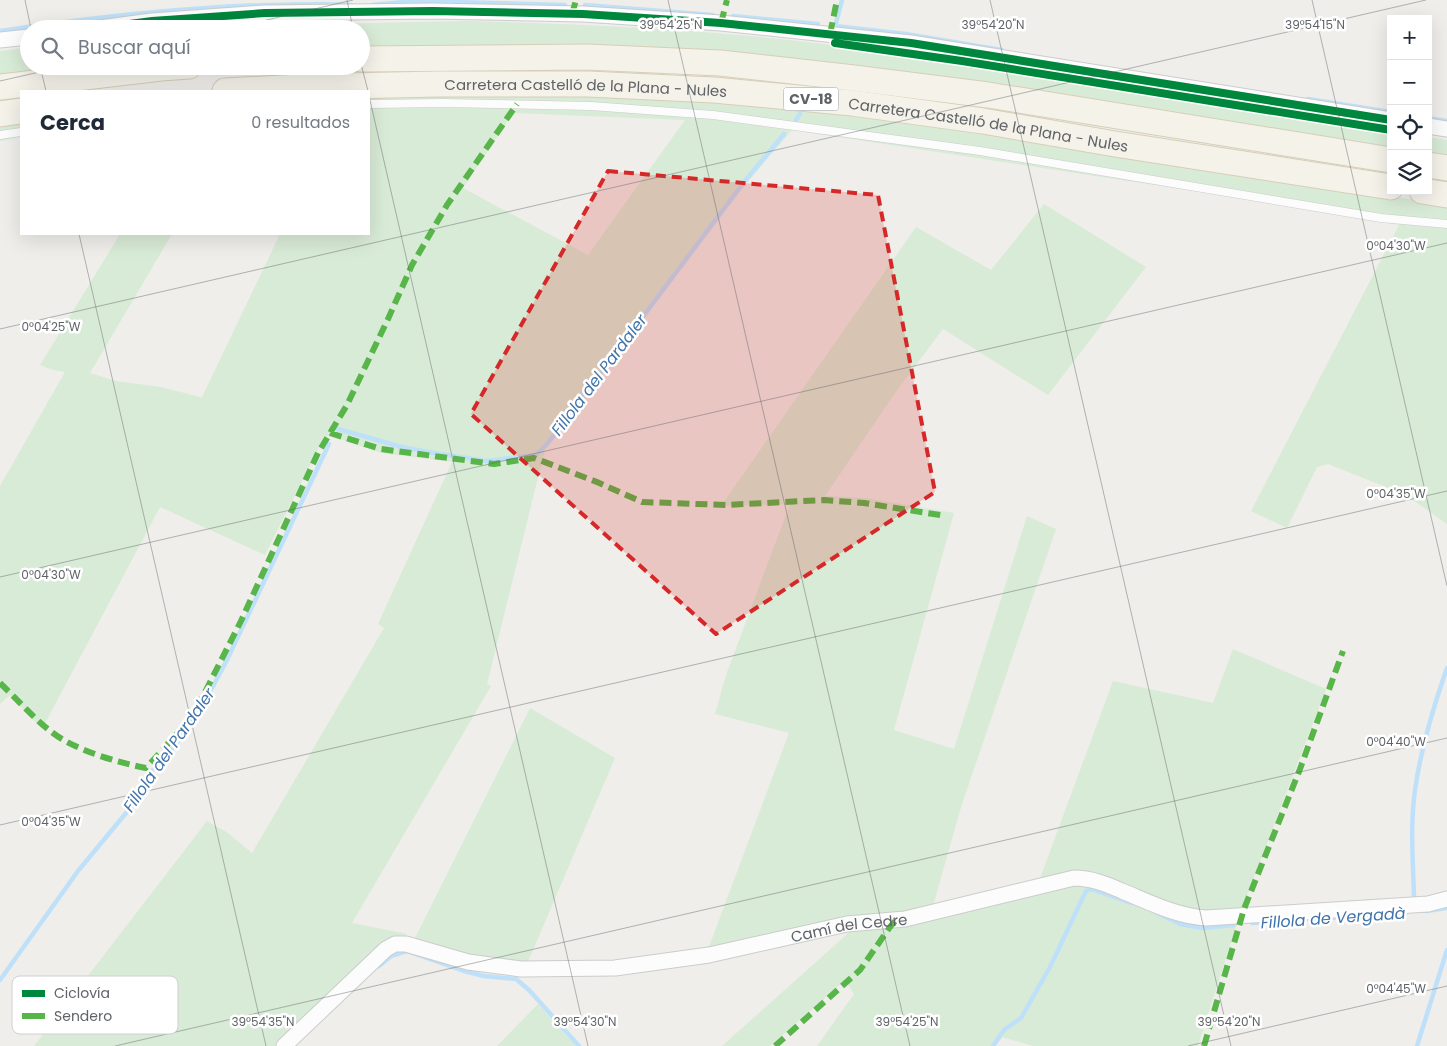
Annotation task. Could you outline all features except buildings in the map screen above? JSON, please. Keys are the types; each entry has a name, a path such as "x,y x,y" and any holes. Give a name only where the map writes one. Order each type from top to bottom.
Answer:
{"main road":[{"name":"Carretera Castelló de la Plana - Nules","path":"370,59 587,57 720,63 988,95 1387,159"},
{"path":"0,87 101,75"},
{"name":"Carretera Castelló de la Plana - Nules","path":"244,90 438,84 588,84 714,90 852,103 983,121 1115,144 1387,186"},
{"path":"0,114 20,110"},
{"path":"1432,166 1447,168"},
{"path":"1432,193 1447,195"}],"street":[{"path":"166,20 265,13 433,11 578,14 721,23 911,43 1387,119"},
{"path":"0,40 20,38"},
{"path":"1432,127 1447,129"},
{"name":"Camí del Cedre","path":"284,1046 386,949 395,944 406,944 468,962 520,969 615,968 709,955 847,924 905,919 1074,878 1101,882 1176,913 1190,917 1206,918 1428,904 1447,899"}],"lane":[{"path":"370,104 443,103 591,106 713,115 980,151 1381,218 1447,224"},
{"path":"0,135 20,132"}],"highlighted area":[{"path":"608,171 878,195 935,492 716,634 471,414"}],"green space":[{"path":"464,21 596,26 772,38 960,62 1387,131 1387,150 1037,94 370,51 370,23"},
{"path":"20,48 20,74 0,77 0,51"},
{"path":"468,94 690,99 892,118 1447,205 1447,524 1406,495 1328,464 1317,467 1287,528 1251,511 1399,225 1273,203 792,130 744,186 545,449 487,684 491,686 352,923 407,934 386,957 290,1046 34,1046 43,1034 178,1034 178,976 88,976 207,821 228,833 252,853 384,628 378,624 452,462 381,453 331,436 324,437 265,555 160,507 42,729 10,695 0,704 0,486 65,372 40,365 119,235 171,235 90,373 116,381 161,387 204,398 202,397 280,235 370,235 370,97","holes":["513,113 685,120 588,255 463,188"]},
{"path":"20,122 20,137 0,141 0,125"},
{"path":"1432,138 1447,140 1447,159 1432,157"},
{"path":"1044,204 1146,267 1048,395 943,329 895,393 825,496 866,498 954,513 894,730 954,749 1027,516 1056,529 961,807 933,906 707,952 789,733 715,714 726,675 790,504 721,506 916,227 991,270"},
{"path":"1233,649 1326,689 1240,914 1198,1046 1033,1046 1002,1037 996,1046 817,1046 854,994 845,980 770,1046 722,1046 855,927 1039,881 1113,681 1213,703"},
{"path":"530,708 615,758 527,964 410,948"},
{"path":"538,1004 576,1046 497,1046"}],"waterway":[{"name":"Fillola del Pardaler","path":"835,27 842,0"},
{"path":"372,5 414,1 565,5"},
{"path":"84,20 198,8 265,5 352,5"},
{"path":"585,5 713,15"},
{"path":"733,16 818,24"},
{"path":"835,26 906,34 1002,50"},
{"path":"0,31 20,28"},
{"path":"1308,99 1387,111"},
{"name":"Fillola del Pardaler","path":"796,120 800,114"},
{"path":"1432,119 1447,121"},
{"name":"Fillola del Pardaler","path":"338,429 402,447 486,461 536,455 548,443 744,182 784,134"},
{"name":"Fillola del Pardaler","path":"0,980 78,871 131,807 147,776 169,753 199,712 226,662 329,444"},
{"path":"1414,897 1413,803 1428,728 1447,668"},
{"name":"Fillola de Vergadà","path":"993,1046 1004,1030 1021,1018 1050,967 1086,891 1091,889 1131,903"},
{"path":"1426,911 1447,908"},
{"name":"Fillola de Vergadà","path":"1157,913 1180,924 1202,928 1234,925"},
{"name":"Fillola de Vergadà","path":"1252,923 1406,913"},
{"path":"1417,1046 1447,950"},
{"path":"379,966 391,956 407,951 464,971 484,976 516,979 529,990 579,1046"}],"marked path":[{"path":"572,14 576,0"},
{"path":"721,23 727,0"},
{"path":"830,34 837,0"},
{"path":"0,683 39,722 62,739 98,755 135,766 146,768 186,724 201,700 241,621 318,453 347,405 412,265 447,205 517,104"},
{"path":"330,433 381,449 494,464 534,458 597,482 642,502 726,505 824,500 864,503 946,516"},
{"path":"1204,1046 1244,909 1300,769 1343,651"},
{"path":"775,1046 860,970 896,920"}],"cycle path":[{"path":"166,20 265,13 433,11 583,14 721,23 911,43 1387,119"},
{"path":"835,43 962,61 1387,129"}]}
